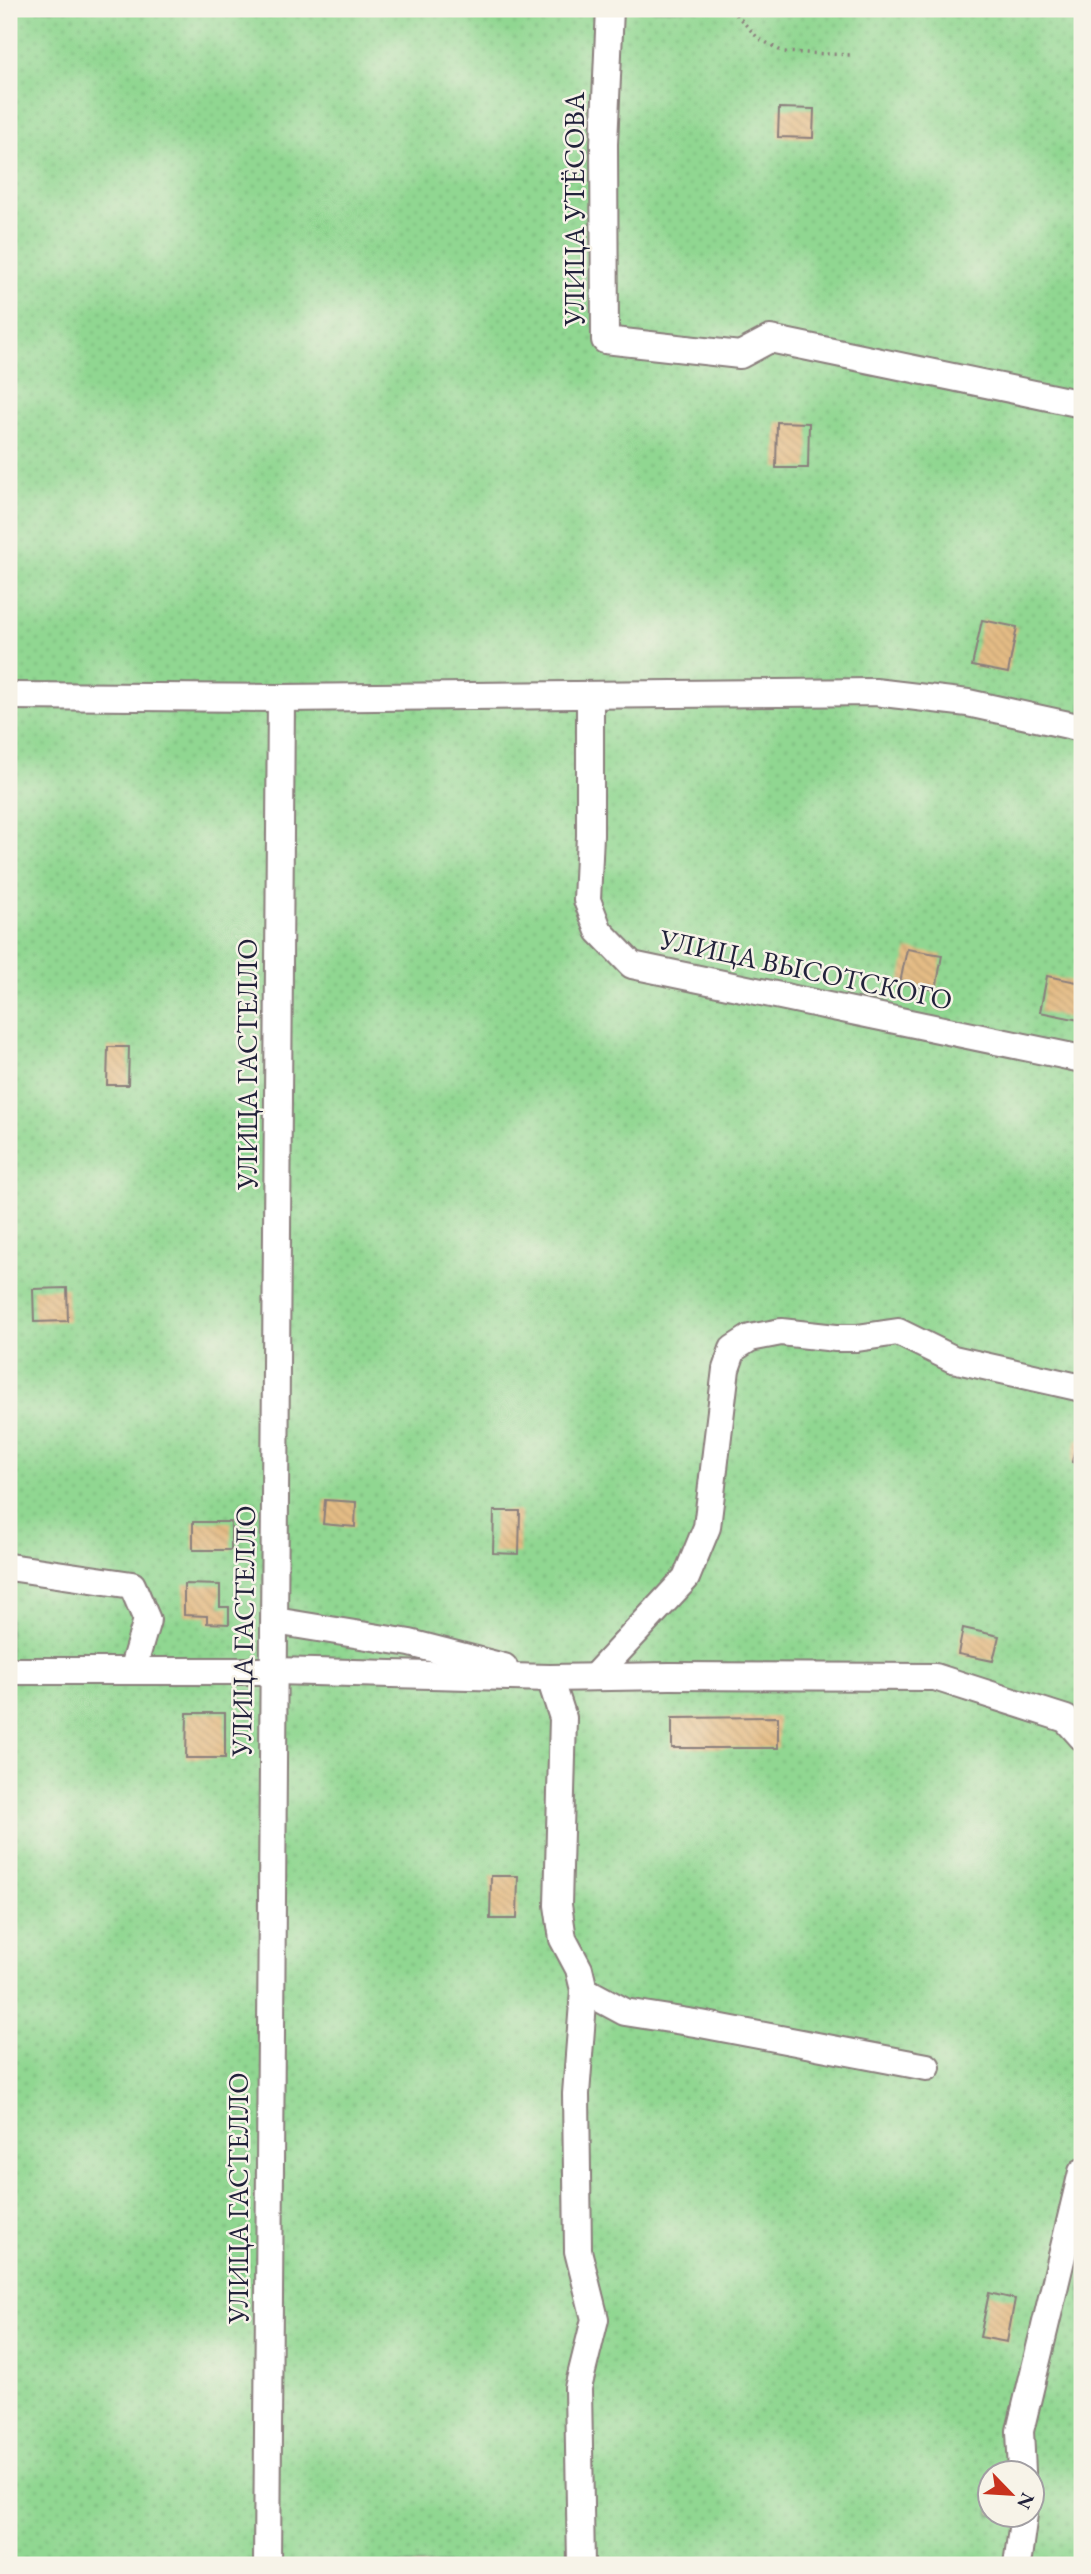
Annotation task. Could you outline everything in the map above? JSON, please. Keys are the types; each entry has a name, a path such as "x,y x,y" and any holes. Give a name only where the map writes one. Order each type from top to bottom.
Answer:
{"street":[{"name":"УЛИЦА УТЁСОВА","path":"610,9 604,144 605,340 740,355 770,338 1082,404"},
{"path":"9,696 281,698 875,692 968,703 1082,728"},
{"name":"УЛИЦА ВЫСОТСКОГО","path":"590,695 587,900 600,931 632,965 1082,1059"},
{"name":"УЛИЦА ГАСТЕЛЛО","path":"267,2565 281,698"},
{"path":"595,1676 686,1578 708,1527 726,1369 733,1349 750,1338 781,1332 836,1338 898,1332 953,1359 1082,1388"},
{"path":"9,1567 132,1586 147,1620 131,1671"},
{"path":"275,1621 410,1643 550,1678"},
{"path":"9,1671 275,1671 550,1678 935,1677 1066,1718 1082,1737"},
{"path":"550,1678 563,1717 558,1905 563,1939 579,1969 584,1990 576,2094 578,2250 595,2319 578,2388 581,2565"},
{"path":"584,1990 625,2012 927,2067"},
{"path":"1021,2458 1020,2431 1082,2172"},
{"path":"1017,2565 1022,2528"}],"path":[{"path":"731,9 758,38 783,52 852,55"}],"green space":[{"path":"9,9 1082,9 1082,2565 9,2565"}],"building":[{"path":"779,108 814,109 813,138 778,137"},
{"path":"777,422 809,423 808,468 776,468"},
{"path":"982,620 1017,627 1008,673 972,666"},
{"path":"907,949 942,955 936,990 900,983"},
{"path":"1047,976 1082,983 1079,1020 1040,1012"},
{"path":"108,1047 129,1047 128,1085 107,1085"},
{"path":"67,1288 68,1321 34,1322 33,1289"},
{"path":"1077,1439 1082,1440 1082,1465 1072,1462"},
{"path":"325,1500 356,1502 355,1527 323,1524"},
{"path":"494,1511 520,1511 519,1554 493,1553"},
{"path":"193,1522 231,1522 231,1550 193,1550"},
{"path":"184,1584 220,1585 220,1607 229,1607 229,1624 207,1623 207,1616 184,1615"},
{"path":"963,1628 999,1636 993,1661 958,1654"},
{"path":"187,1713 225,1713 225,1758 186,1758"},
{"path":"778,1717 778,1748 672,1748 672,1718"},
{"path":"1082,1860 1082,1878 1077,1877"},
{"path":"491,1876 518,1876 517,1919 490,1919"},
{"path":"989,2293 1015,2299 1007,2342 980,2337"}]}
